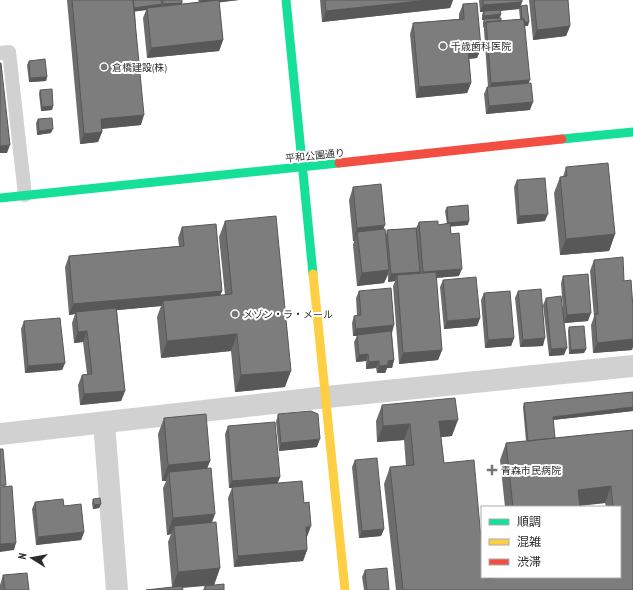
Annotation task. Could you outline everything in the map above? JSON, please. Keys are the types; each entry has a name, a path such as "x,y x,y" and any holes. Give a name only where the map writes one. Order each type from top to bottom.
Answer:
{"street":[{"path":"286,0 304,167 345,590"},
{"name":"平和公園通り","path":"0,198 633,132"},
{"path":"0,434 327,397 633,366"},
{"path":"104,423 117,590"}],"lane":[{"path":"0,53 9,52 25,196"}],"building":[{"name":"倉橋建設(株)","path":"72,0 133,0 144,115 101,119 102,132 84,134"},
{"path":"133,0 161,0 162,4 134,8"},
{"path":"163,0 182,0 182,3 163,4"},
{"path":"219,0 223,40 151,48 147,8"},
{"path":"325,0 428,0 326,11"},
{"path":"483,0 522,0 522,2 483,5"},
{"path":"534,0 568,0 570,26 537,30"},
{"name":"千歳歯科医院","path":"477,3 481,48 468,49 471,83 419,87 413,23 464,19 463,4"},
{"path":"527,5 529,22 524,22 524,19 522,19 521,6"},
{"path":"500,10 501,14 484,16 484,11"},
{"path":"501,18 501,21 486,22 486,24 484,24 484,19"},
{"path":"524,19 530,80 491,83 486,22"},
{"path":"45,59 47,77 30,78 29,61"},
{"path":"0,63 10,145 0,146"},
{"path":"531,83 533,102 489,106 487,87"},
{"path":"52,89 53,106 42,107 40,90"},
{"path":"52,118 53,129 39,131 38,119"},
{"path":"608,163 615,234 566,239 560,177 567,176 566,167"},
{"path":"545,178 548,214 519,216 517,180"},
{"path":"381,184 385,225 357,228 353,187"},
{"path":"468,205 469,221 448,223 447,207"},
{"name":"メゾン・ラ・メール","path":"276,216 291,371 241,375 237,334 167,341 163,301 232,294 225,221"},
{"path":"438,221 438,225 450,223 451,234 459,233 462,269 423,272 419,222"},
{"path":"216,224 222,291 73,304 69,256 184,246 182,227"},
{"path":"416,228 420,272 391,274 387,230"},
{"path":"385,229 389,270 362,273 357,232"},
{"path":"623,257 624,281 631,280 633,339 597,343 595,314 598,314 594,260"},
{"path":"436,272 442,350 403,353 397,275"},
{"path":"588,274 591,313 567,315 563,276"},
{"path":"476,277 480,318 447,321 443,280"},
{"path":"391,288 394,325 356,329 354,316 361,315 359,291"},
{"path":"541,289 545,338 523,340 518,291"},
{"path":"510,291 514,338 488,340 484,293"},
{"path":"561,296 567,348 551,349 546,298"},
{"path":"116,308 125,391 84,394 82,375 92,374 87,331 78,332 76,312"},
{"path":"60,318 65,363 28,366 24,321"},
{"path":"584,326 586,349 571,350 569,327"},
{"path":"391,331 394,360 388,361 388,365 379,366 379,361 369,362 368,354 359,355 357,335"},
{"path":"633,392 633,407 553,417 555,438 528,441 524,403"},
{"path":"455,398 458,420 439,421 444,463 474,460 481,539 481,578 485,579 621,578 621,506 613,506 611,486 578,490 580,506 513,506 506,443 633,430 633,590 403,590 390,467 414,465 410,424 383,426 382,405"},
{"path":"311,411 318,414 320,439 281,443 278,414"},
{"path":"206,414 210,461 168,465 164,418"},
{"path":"275,422 280,477 232,481 228,426"},
{"path":"0,449 3,449 6,485 0,486"},
{"path":"377,458 384,529 362,531 355,460"},
{"path":"211,468 215,514 173,518 169,472"},
{"path":"302,481 304,503 309,502 311,526 306,527 307,550 238,556 232,487"},
{"path":"12,486 16,543 0,544 0,487"},
{"path":"100,498 101,504 94,505 93,499"},
{"path":"63,499 64,506 81,504 84,532 38,537 35,502"},
{"path":"216,522 220,568 178,572 174,526"},
{"path":"387,568 389,590 367,590 365,570"},
{"path":"27,573 29,590 5,590 3,575"},
{"path":"224,584 224,590 205,590 205,586"},
{"path":"182,586 183,590 146,590"}],"traffic: fast":[{"path":"286,0 313,274"},
{"path":"562,139 633,132"},
{"path":"0,198 339,163"}],"traffic: slow":[{"path":"313,274 345,590"}],"traffic: jam":[{"path":"339,163 562,139"}],"place":[{"name":"千歳歯科医院","path":"443,46"},
{"name":"倉橋建設(株)","path":"104,67"},
{"name":"メゾン・ラ・メール","path":"235,314"},
{"name":"青森市民病院","path":"492,470"}]}
